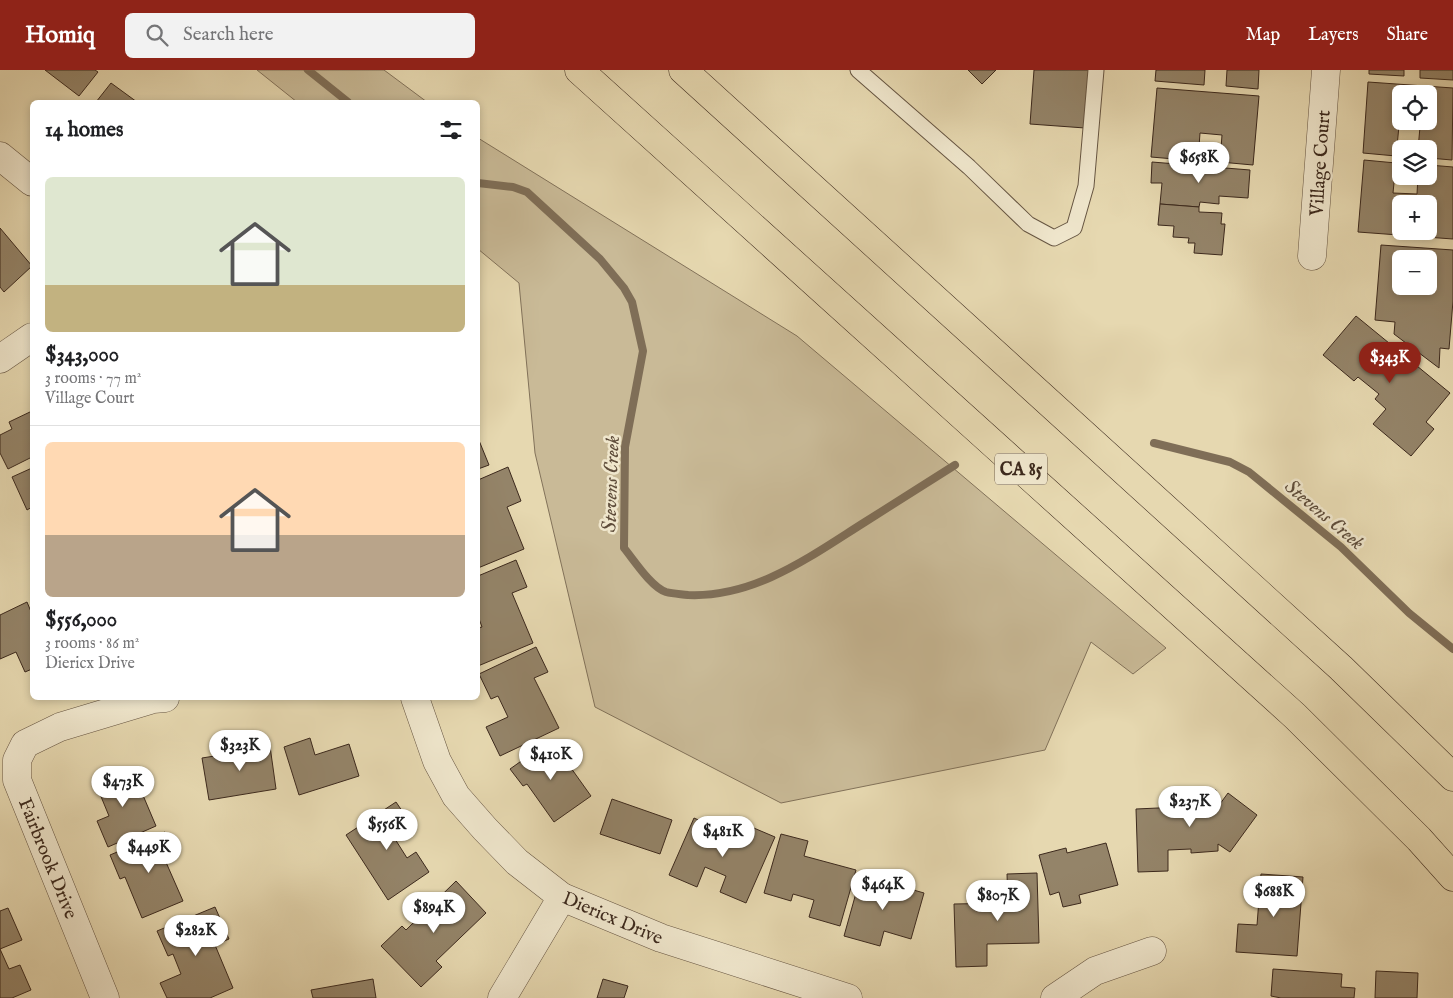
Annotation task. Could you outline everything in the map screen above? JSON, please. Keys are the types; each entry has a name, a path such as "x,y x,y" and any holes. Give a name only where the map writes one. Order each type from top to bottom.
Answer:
{"highway":[{"name":"CA 85","path":"579,70 1295,716 1419,839 1453,877"},
{"path":"683,70 1341,668 1453,777"}],"street":[{"name":"Village Court","path":"1312,256 1326,70"},
{"path":"0,156 30,180"},
{"path":"0,360 30,338"},
{"name":"Fairbrook Drive","path":"105,998 18,780 17,760 25,744 60,727 150,700"},
{"name":"Diericx Drive","path":"416,700 436,761 456,796 517,862 562,897 661,938 848,998"},
{"path":"502,998 562,897"},
{"path":"1055,998 1095,971 1152,951"}],"lane":[{"path":"858,70 970,167 1028,224 1054,238 1074,228 1086,186 1096,70"}],"shaded area":[{"path":"257,70 384,70 424,100 294,100"},
{"path":"480,139 797,336 1166,648 1133,674 1091,642 1045,750 781,803 595,707 535,453 519,283 480,251"}],"building":[{"path":"45,70 95,70 98,72 79,96"},
{"path":"968,70 996,70 982,84"},
{"path":"1034,70 1090,70 1085,128 1030,124"},
{"path":"1156,70 1205,70 1204,85 1155,81"},
{"path":"1227,70 1259,70 1258,89 1226,86"},
{"path":"1369,70 1404,70 1404,76 1369,74"},
{"path":"1420,70 1453,70 1453,80 1420,78"},
{"path":"1368,82 1410,85 1392,85 1392,130 1399,130 1398,140 1392,140 1392,156 1363,153"},
{"path":"111,83 134,100 98,100"},
{"path":"1437,87 1453,88 1452,160 1437,159 1437,140 1419,140 1420,130 1437,130"},
{"path":"1157,88 1259,96 1253,165 1220,162 1222,135 1200,133 1198,161 1151,157"},
{"path":"1364,160 1392,163 1393,193 1417,194 1418,185 1437,185 1437,166 1453,167 1453,239 1437,238 1437,195 1392,195 1392,235 1358,232"},
{"path":"1152,162 1250,170 1248,198 1219,196 1219,204 1200,202 1199,207 1160,204 1162,183 1151,183"},
{"path":"1160,204 1199,207 1199,212 1222,213 1221,224 1225,224 1222,255 1194,253 1195,243 1188,243 1189,238 1173,237 1174,226 1158,225"},
{"path":"0,228 30,264 30,268 4,292 0,287"},
{"path":"1381,245 1453,250 1453,301 1449,349 1440,348 1439,368 1394,334 1395,322 1375,320"},
{"path":"1356,316 1450,393 1426,422 1434,429 1411,456 1373,424 1386,409 1375,399 1379,394 1358,377 1354,381 1323,355"},
{"path":"30,412 30,458 8,469 0,453 0,435 12,429 9,422"},
{"path":"480,443 489,465 480,468"},
{"path":"508,467 521,501 507,507 524,549 480,567 480,479"},
{"path":"30,469 30,508 27,510 12,477"},
{"path":"516,560 527,587 512,593 533,643 480,665 480,628 482,627 480,622 480,575"},
{"path":"27,602 30,609 30,670 25,672 16,652 0,659 0,615"},
{"path":"536,647 548,672 534,678 559,728 500,756 486,727 508,717 498,696 491,699 480,674"},
{"path":"310,738 315,755 349,744 359,776 299,795 284,747"},
{"path":"269,739 276,789 209,800 202,758 246,751 245,743"},
{"path":"551,740 591,796 554,822 527,784 523,786 510,769"},
{"path":"131,767 156,826 108,847 97,821 109,816 95,782"},
{"path":"1216,790 1217,808 1228,793 1257,815 1230,852 1218,844 1218,851 1191,853 1191,849 1168,850 1168,871 1138,872 1136,809 1180,807 1179,791"},
{"path":"612,799 672,820 660,854 600,834"},
{"path":"396,802 413,827 395,839 407,858 416,852 429,872 388,900 346,835"},
{"path":"694,818 743,840 749,826 775,837 746,903 720,892 726,876 705,867 697,887 669,875"},
{"path":"165,832 175,856 165,860 183,901 142,918 125,877 120,879 110,855"},
{"path":"781,834 808,841 804,856 856,870 840,926 809,917 814,900 793,894 791,901 764,893"},
{"path":"1106,843 1118,885 1079,895 1081,903 1063,907 1059,892 1050,895 1039,855 1066,848 1067,853"},
{"path":"1037,873 1039,943 987,944 987,966 956,967 954,904 1008,903 1007,874"},
{"path":"1261,874 1303,877 1297,956 1236,952 1238,924 1257,925"},
{"path":"861,875 924,893 911,939 884,931 880,946 844,936"},
{"path":"456,881 486,913 436,961 442,967 421,987 381,946 402,926 406,930"},
{"path":"215,907 229,939 215,945 233,988 210,998 167,998 160,983 181,974 173,954 168,956 157,931"},
{"path":"8,908 22,940 0,949 0,911"},
{"path":"0,949 9,969 20,965 31,990 12,998 0,998"},
{"path":"1273,969 1342,974 1341,987 1355,988 1354,998 1281,998 1271,996"},
{"path":"1376,971 1418,973 1417,998 1375,998"},
{"path":"373,979 376,998 313,998 311,990"},
{"path":"603,979 628,986 624,998 597,998"}],"waterway":[{"name":"Stevens Creek","path":"308,70 346,100"},
{"name":"Stevens Creek","path":"480,183 513,187 527,192 600,259 624,288 632,302 643,351 625,447 624,548 649,579 660,589 669,593 688,595 713,594 736,590 759,582 803,561 955,465"},
{"name":"Stevens Creek","path":"1154,443 1230,462 1249,472 1341,547 1409,613 1453,649"}]}
